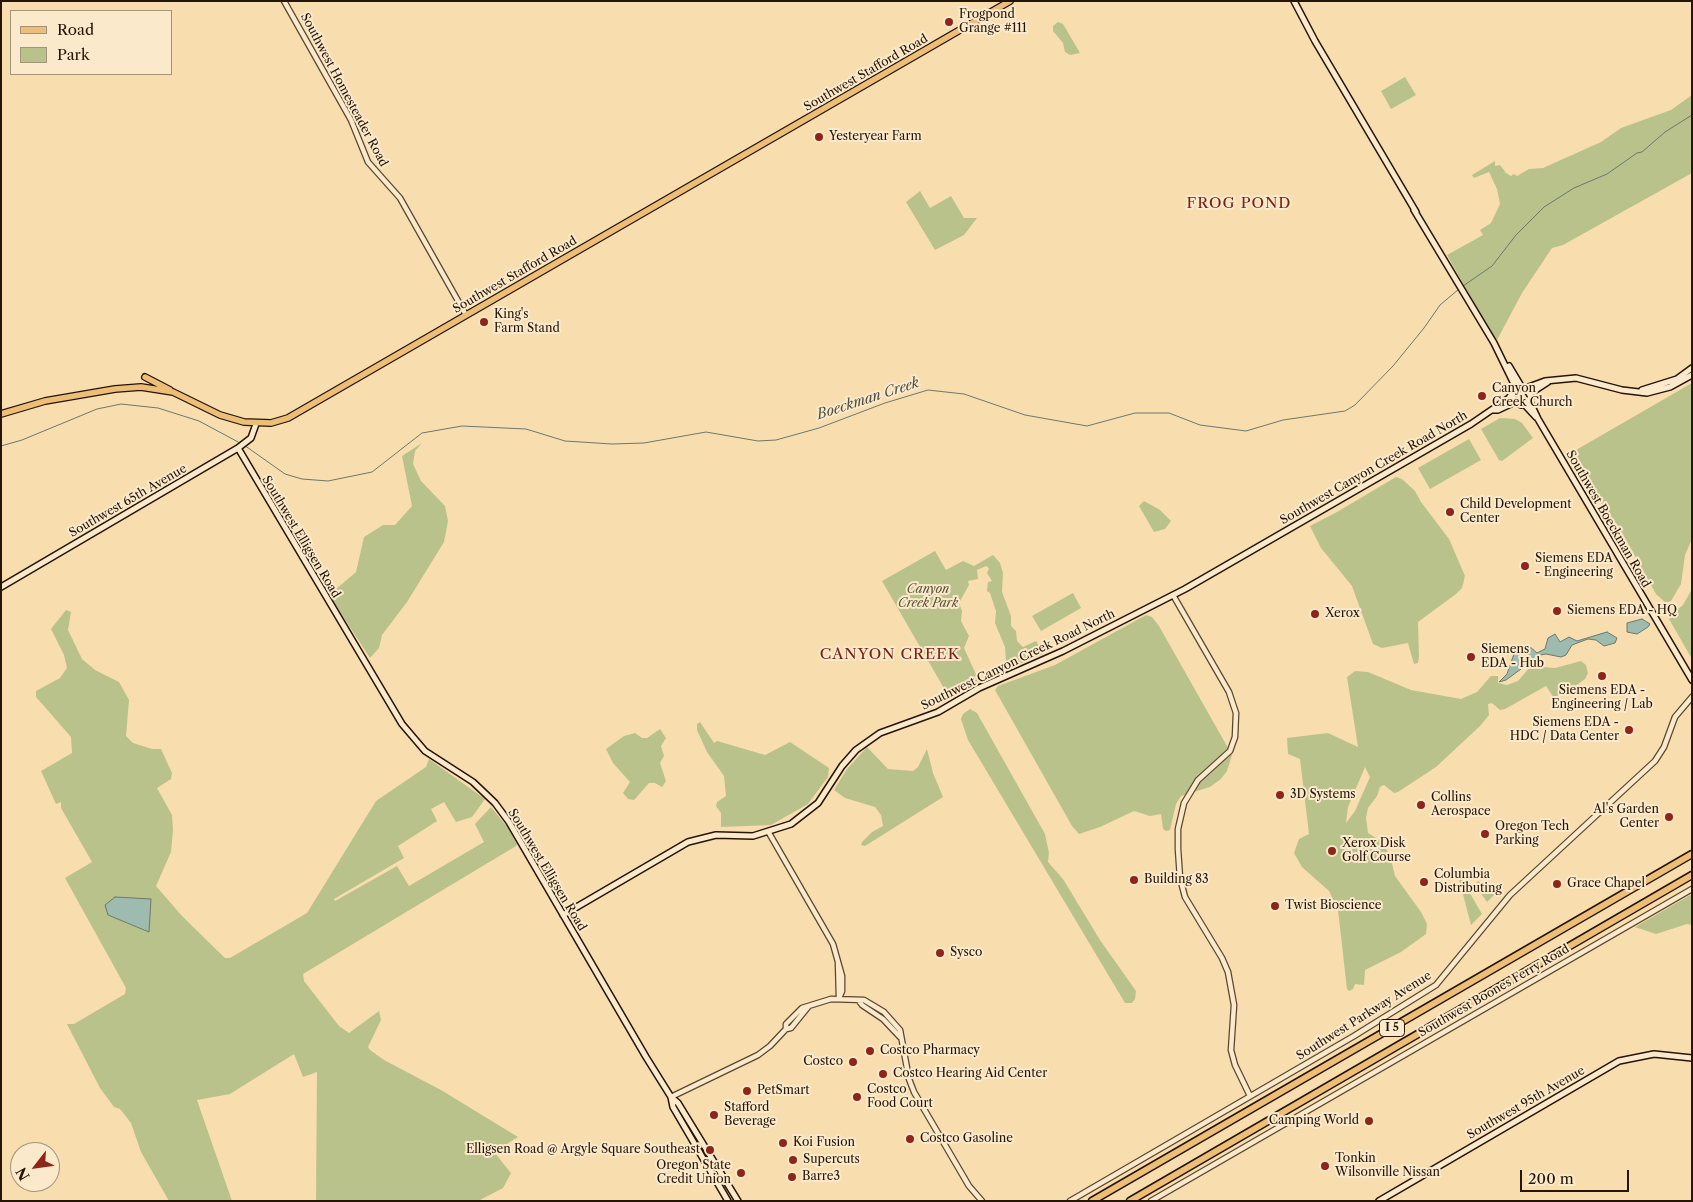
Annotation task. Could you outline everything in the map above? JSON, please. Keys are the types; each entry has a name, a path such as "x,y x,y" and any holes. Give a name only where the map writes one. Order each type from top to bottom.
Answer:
{"highway":[{"name":"I 5","path":"1092,1201 1692,854"},
{"name":"I 5","path":"1130,1201 1692,876"}],"main road":[{"name":"Southwest Stafford Road","path":"1,414 37,402 124,387 149,387 173,392 226,417 256,424 279,421 298,413 466,314 1010,1"},
{"path":"1294,1 1478,316 1521,387 1530,393"},
{"path":"1530,393 1529,400 1524,404 1515,402 1512,395 1521,387 1576,378 1626,391 1642,390 1671,381 1692,368"},
{"path":"1642,390 1647,392 1665,389 1692,376"},
{"path":"145,377 152,378 173,392"},
{"path":"1530,393 1548,382"},
{"name":"Southwest Canyon Creek Road North","path":"563,915 688,842 716,835 753,836 769,833 791,824 810,811 826,793 850,757 880,733 938,712 979,688 1063,651 1174,595 1492,410 1512,395"},
{"name":"Southwest Boeckman Road","path":"1529,400 1538,419 1692,680"},
{"name":"Southwest Canyon Creek Road North","path":"1492,410 1498,410 1515,402"},
{"name":"Southwest Boeckman Road","path":"1524,404 1538,419"},
{"name":"Southwest 65th Avenue","path":"1,587 238,448 251,438 256,424"},
{"name":"Southwest Elligsen Road","path":"238,448 402,724 425,751 473,782 495,803 509,822 671,1097 678,1103 738,1201"},
{"name":"Southwest 95th Avenue","path":"1378,1201 1619,1061 1640,1055 1654,1054 1692,1058"},
{"name":"Southwest Elligsen Road","path":"671,1097 673,1107 728,1201"}],"street":[{"name":"Southwest Homesteader Road","path":"284,1 351,120 368,162 400,198 466,314"},
{"path":"1174,595 1228,692 1236,710 1236,730 1230,750 1198,780 1184,803 1178,830 1178,857 1185,897 1228,972 1234,1005 1231,1050 1235,1065 1250,1096"},
{"name":"Southwest Parkway Avenue","path":"1070,1201 1386,1016 1441,980 1491,915 1510,895 1655,762 1663,749 1675,717 1692,697"},
{"path":"769,833 829,936 838,961 843,984 839,998"},
{"name":"Southwest Boones Ferry Road","path":"1151,1201 1692,889"},
{"path":"671,1097 758,1055 770,1046 786,1028 786,1024 795,1013 802,1008 822,1001 839,998 869,1002 884,1012 900,1030 909,1079 914,1092 969,1186 982,1201"}],"green space":[{"path":"1058,22 1063,24 1080,53 1070,55 1065,52 1063,43 1053,31 1053,26"},
{"path":"1405,77 1416,95 1391,109 1381,91"},
{"path":"1692,95 1692,173 1563,245 1552,248 1522,293 1496,342 1447,255 1483,235 1480,230 1491,223 1500,204 1497,189 1489,172 1474,178 1472,175 1495,161 1495,166 1500,165 1511,176 1514,174 1517,176 1529,169 1543,168 1601,142 1621,128 1671,110"},
{"path":"920,191 930,208 951,196 964,218 977,218 964,235 935,250 906,202"},
{"path":"1692,383 1692,539 1685,555 1681,584 1671,601 1666,603 1656,594 1619,527 1601,503 1578,459 1576,450"},
{"path":"1500,418 1515,419 1522,423 1533,438 1502,461 1499,460 1481,429"},
{"path":"1469,439 1481,460 1430,489 1418,468"},
{"path":"422,443 415,451 413,464 421,481 445,506 448,521 444,542 407,602 382,635 379,648 370,658 329,595 356,572 364,537 383,525 395,525 412,506 402,456"},
{"path":"1396,477 1402,479 1415,491 1449,539 1465,576 1462,588 1456,594 1418,622 1419,656 1418,663 1414,664 1408,643 1382,648 1373,644 1352,586 1321,548 1310,526"},
{"path":"1144,501 1160,510 1171,521 1165,529 1154,532 1139,506"},
{"name":"Canyon Creek Park","path":"935,551 946,570 963,561 974,566 993,555 1000,563 1003,573 1002,592 1011,616 1011,626 1016,631 1017,641 1023,647 1036,641 1043,654 1012,667 1006,662 1005,647 995,623 996,611 990,593 987,591 988,582 992,581 987,573 989,568 986,566 977,570 978,579 968,581 969,585 959,603 962,611 961,621 969,636 964,648 979,681 954,697 949,697 882,581"},
{"path":"1692,589 1692,659 1669,619 1683,605"},
{"path":"1073,593 1081,608 1041,631 1032,616"},
{"path":"66,610 71,612 68,630 82,659 95,670 119,682 129,700 126,736 133,743 152,749 161,749 172,773 171,779 157,788 172,815 173,830 171,852 156,886 182,916 225,958 230,958 307,913 376,801 426,767 429,759 485,799 472,817 456,822 444,802 431,809 437,821 398,846 404,858 334,899 335,901 397,866 409,886 484,842 475,824 491,807 508,828 517,844 516,846 303,974 304,981 339,1026 349,1033 379,1011 381,1020 368,1047 370,1050 384,1060 441,1090 518,1137 494,1152 511,1173 503,1188 478,1201 316,1201 317,1072 303,1077 294,1054 230,1094 197,1100 232,1201 169,1201 141,1152 131,1123 120,1109 114,1107 100,1088 67,1024 74,1024 125,994 126,988 65,878 92,862 61,808 61,802 56,804 41,771 72,753 71,737 36,697 36,691 60,678 67,668 64,655 51,629","holes":["122,897 150,899 149,932 108,915"]},
{"path":"1146,615 1152,617 1159,626 1232,755 1227,771 1221,779 1210,787 1181,796 1176,804 1170,830 1166,831 1163,829 1161,814 1150,816 1134,811 1100,827 1079,834 1072,826 995,690 998,686 1055,665"},
{"path":"1581,661 1586,665 1588,673 1585,679 1554,698 1546,686 1505,709 1500,710 1492,703 1488,704 1489,715 1480,726 1436,767 1398,792 1394,793 1384,785 1380,787 1377,796 1368,808 1366,818 1368,833 1381,841 1390,855 1395,876 1421,912 1427,924 1426,934 1401,952 1365,970 1364,985 1355,984 1353,989 1349,991 1347,989 1338,910 1329,891 1302,867 1294,853 1299,839 1309,834 1300,759 1288,754 1287,738 1328,733 1358,747 1347,677 1355,671 1368,672 1411,690 1461,699 1477,692 1491,676 1498,676 1498,683 1507,685 1518,681 1531,666 1555,668","holes":["1365,767 1370,777 1355,811 1346,823 1348,807"]},
{"path":"970,709 977,713 1045,834 1049,853 1048,862 1063,879 1100,940 1136,991 1135,999 1132,1003 1125,1003 968,740 961,719 963,714"},
{"path":"700,722 714,743 717,741 765,755 790,742 829,768 828,777 808,804 771,825 721,827 721,813 716,806 717,802 726,796 724,776 707,752 697,730 697,724"},
{"path":"660,729 666,738 661,746 664,756 660,763 666,781 662,787 655,783 649,783 634,800 628,799 623,793 630,782 613,763 606,749 624,736 635,733 642,738 647,738"},
{"path":"867,747 888,769 913,771 918,767 927,749 933,773 943,797 865,846 861,845 862,842 872,832 883,826 881,815 875,807 845,798 834,790 847,769"},
{"path":"1458,875 1482,914 1471,925"},
{"path":"1478,881 1481,883 1504,885 1487,902 1475,885"},
{"path":"1692,894 1692,925 1687,924 1656,934 1635,927"}],"shaded area":[{"path":"1642,619 1650,624 1648,627 1637,634 1627,632 1627,623"},
{"path":"1607,632 1617,638 1615,643 1604,646 1596,640 1588,639 1572,645 1566,655 1561,657 1546,654 1540,655 1506,680 1499,682 1507,674 1515,651 1521,647 1529,646 1537,653 1545,649 1548,638 1555,634 1560,642 1569,637 1577,641"},
{"path":"115,897 151,899 149,932 108,915 105,905"}],"waterway":[{"name":"Boeckman Creek","path":"1463,286 1492,266 1516,235 1544,207 1574,188 1607,174 1637,153 1642,152 1665,132 1692,115"},
{"name":"Boeckman Creek","path":"244,445 285,474 302,479 328,481 372,472 422,433 462,426 526,429 565,441 612,444 644,443 706,432 758,441 776,440 819,428 885,403 928,390 964,394 1025,415 1087,426 1135,413 1169,413 1200,425 1246,431 1283,420 1345,411 1355,405 1393,366 1440,305 1459,289"},
{"name":"Boeckman Creek","path":"1,446 22,440 97,409 121,404 158,408 199,421 240,443"}],"place":[{"name":"Frogpond Grange #111","path":"949,22"},
{"name":"Yesteryear Farm","path":"819,137"},
{"name":"King's Farm Stand","path":"484,322"},
{"name":"Canyon Creek Church","path":"1482,396"},
{"name":"Child Development Center","path":"1450,512"},
{"name":"Siemens EDA - Engineering","path":"1525,566"},
{"name":"Siemens EDA - HQ","path":"1557,611"},
{"name":"Xerox","path":"1315,614"},
{"name":"Siemens EDA - Hub","path":"1471,657"},
{"name":"Siemens EDA - Engineering / Lab","path":"1602,676"},
{"name":"Siemens EDA - HDC / Data Center","path":"1629,730"},
{"name":"3D Systems","path":"1280,795"},
{"name":"Collins Aerospace","path":"1421,805"},
{"name":"Al's Garden Center","path":"1669,817"},
{"name":"Oregon Tech Parking","path":"1485,834"},
{"name":"Xerox Disk Golf Course","path":"1332,851"},
{"name":"Building 83","path":"1134,880"},
{"name":"Columbia Distributing","path":"1424,882"},
{"name":"Grace Chapel","path":"1557,884"},
{"name":"Twist Bioscience","path":"1275,906"},
{"name":"Sysco","path":"940,953"},
{"name":"Costco Pharmacy","path":"870,1051"},
{"name":"Costco","path":"853,1062"},
{"name":"Costco Hearing Aid Center","path":"883,1074"},
{"name":"PetSmart","path":"747,1091"},
{"name":"Costco Food Court","path":"857,1097"},
{"name":"Stafford Beverage","path":"714,1115"},
{"name":"Camping World","path":"1369,1121"},
{"name":"Costco Gasoline","path":"910,1139"},
{"name":"Koi Fusion","path":"783,1143"},
{"name":"Elligsen Road @ Argyle Square Southeast","path":"710,1150"},
{"name":"Supercuts","path":"793,1160"},
{"name":"Tonkin Wilsonville Nissan","path":"1325,1166"},
{"name":"Oregon State Credit Union","path":"741,1173"},
{"name":"Barre3","path":"792,1177"}],"district":[{"name":"FROG POND","path":"1239,204"},
{"name":"CANYON CREEK","path":"890,655"}]}
